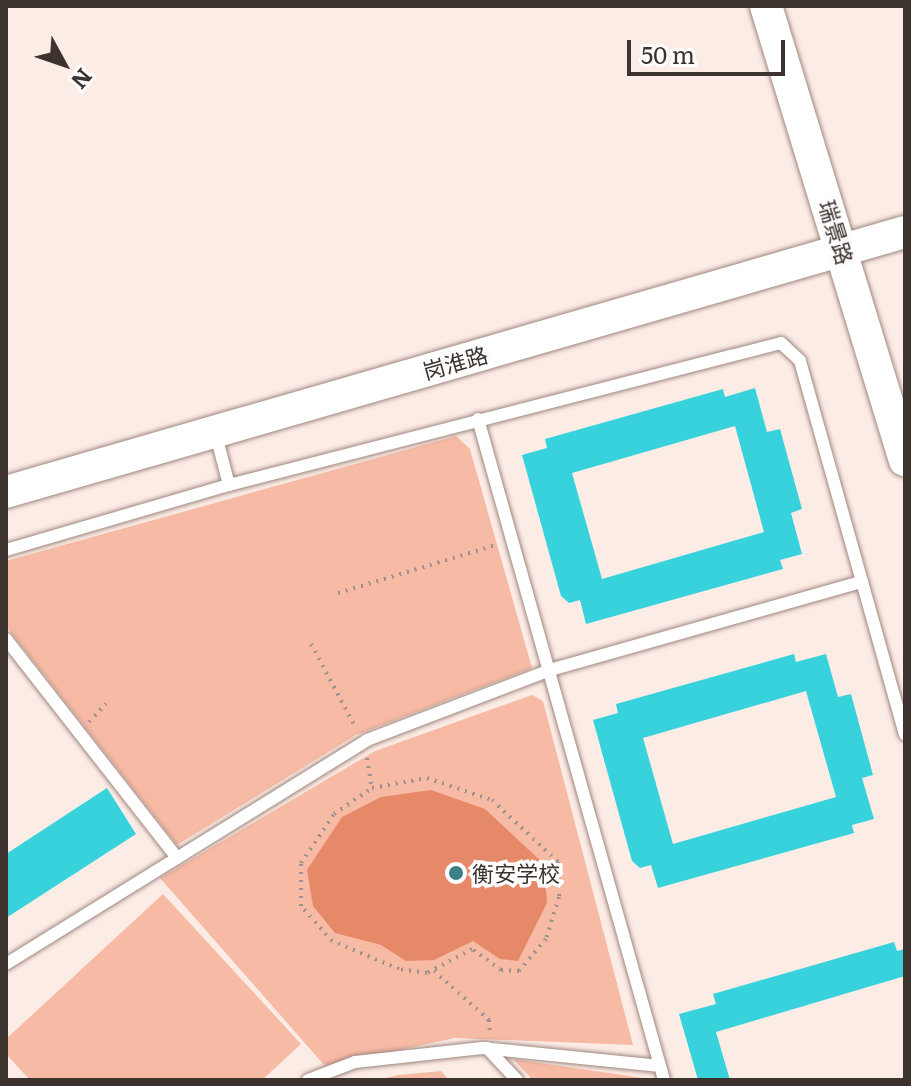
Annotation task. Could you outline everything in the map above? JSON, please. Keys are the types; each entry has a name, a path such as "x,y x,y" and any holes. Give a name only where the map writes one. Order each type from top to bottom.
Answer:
{"street":[{"name":"瑞景路","path":"766,6 905,460"},
{"name":"岗淮路","path":"6,492 905,232"}],"lane":[{"path":"6,550 229,485 781,343 800,361 905,735"},
{"path":"478,419 664,1080"},
{"path":"215,432 229,485"},
{"path":"6,964 364,742 550,670 862,582"},
{"path":"6,639 177,858"},
{"path":"308,1080 355,1062 487,1048 660,1066"},
{"path":"487,1048 517,1080"}],"path":[{"path":"338,593 513,539"},
{"path":"311,644 364,742 372,788"},
{"path":"79,732 106,704"},
{"path":"427,778 479,793 542,840 558,862 557,907 544,945 526,967 507,972 472,949 434,971 399,969 341,946 301,906 298,876 315,836 372,788 427,778"},
{"path":"434,971 489,1020 487,1048"}],"shaded area":[{"path":"456,436 470,449 532,668 356,735 177,845 6,626 6,561"},
{"path":"532,695 543,701 633,1045 455,1038 325,1066 160,878 375,751"},
{"path":"431,790 485,809 544,864 547,903 518,961 500,959 473,941 434,960 406,961 381,945 335,933 313,906 307,870 342,817 381,797"},
{"path":"163,894 301,1044 262,1080 30,1080 6,1054 6,1039"},
{"path":"513,1059 643,1078 645,1080 533,1080"},
{"path":"441,1071 449,1080 376,1080 399,1075"}],"building":[{"path":"755,388 767,432 780,429 802,509 791,513 802,554 780,560 783,569 586,624 580,600 569,603 561,596 522,455 547,448 545,439 723,389 725,397","holes":["735,426 764,532 602,579 572,473"]},
{"path":"794,654 796,662 826,654 838,697 851,694 873,775 862,778 874,819 852,825 854,833 658,888 651,865 640,868 632,861 593,720 618,713 616,704","holes":["806,691 836,797 673,844 643,738"]},
{"path":"107,788 136,834 6,918 6,854"},
{"path":"894,942 897,951 905,949 905,976 716,1032 730,1080 698,1080 679,1014 716,1004 713,994"}],"place":[{"name":"衡安学校","path":"456,873"}]}
